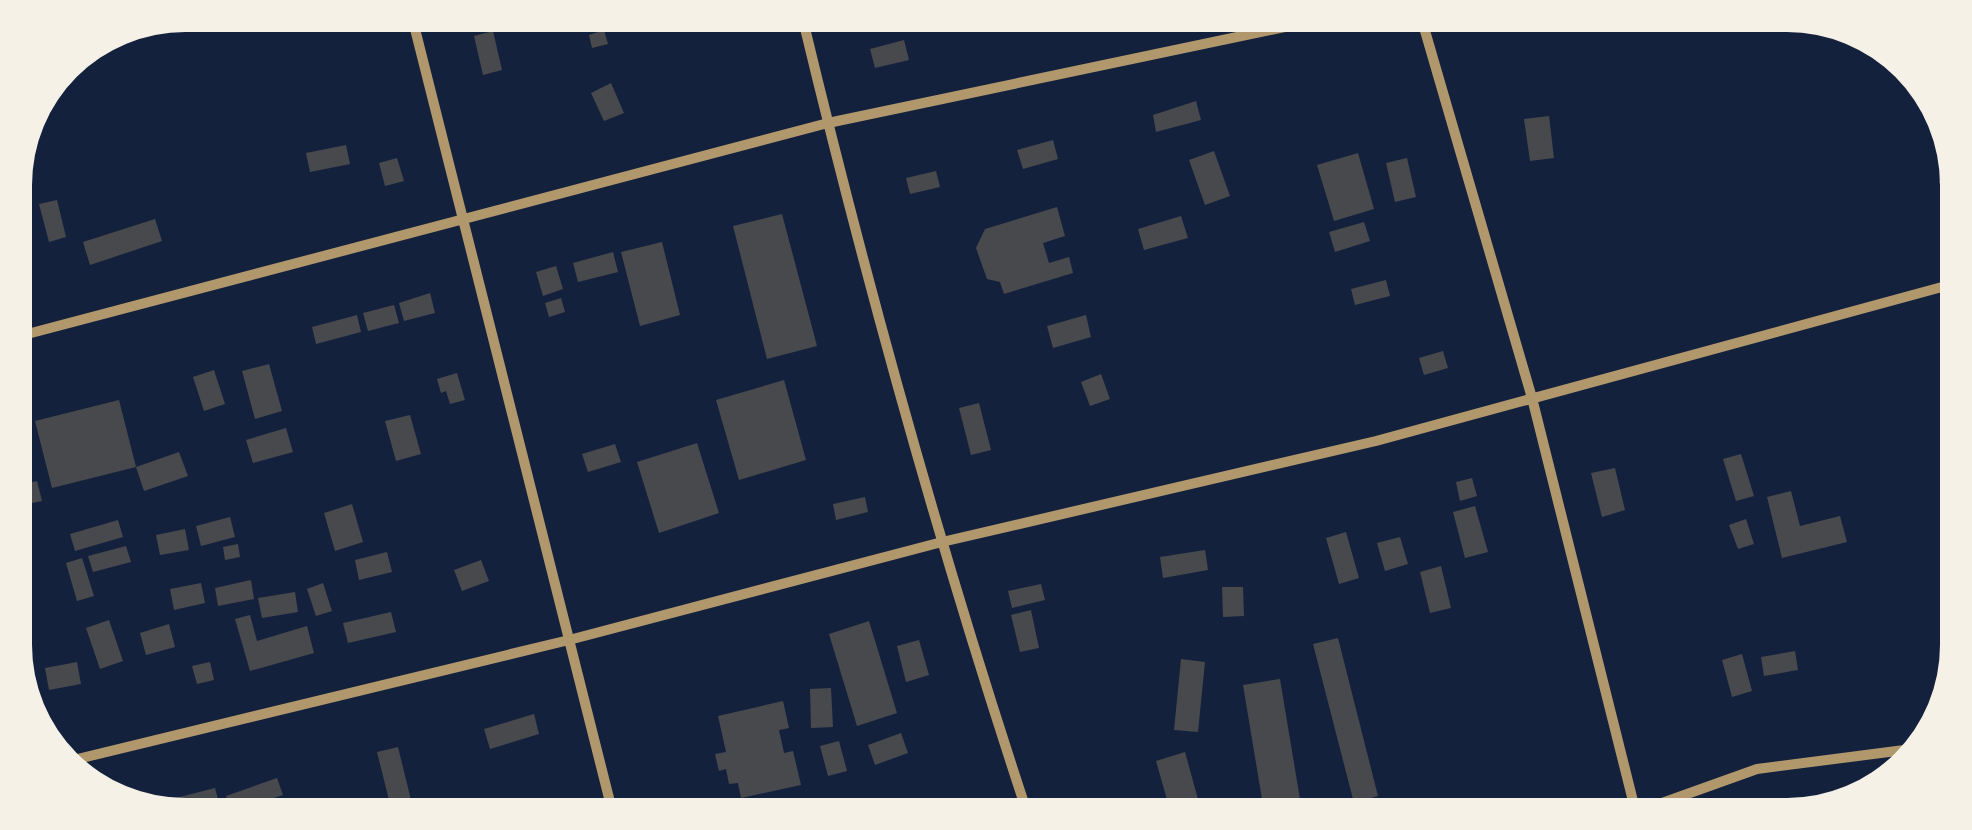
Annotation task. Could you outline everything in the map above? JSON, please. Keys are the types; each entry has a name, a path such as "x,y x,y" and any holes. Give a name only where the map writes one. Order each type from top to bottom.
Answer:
{"street":[{"path":"416,32 609,798"},
{"path":"806,32 845,198 942,542 1022,797"},
{"path":"33,333 828,123 1261,32"},
{"path":"1424,32 1532,398 1631,797"},
{"path":"82,758 569,640 942,542 1376,441 1940,288"},
{"path":"1678,797 1757,768 1897,751"}],"building":[{"path":"493,32 502,70 483,75 474,36"},
{"path":"605,32 608,44 592,48 589,35"},
{"path":"904,40 909,60 875,68 870,49"},
{"path":"611,83 624,113 604,121 591,93"},
{"path":"1196,101 1201,120 1156,132 1153,115"},
{"path":"1549,116 1554,158 1530,161 1524,119"},
{"path":"1053,140 1058,159 1023,169 1017,150"},
{"path":"346,145 350,164 310,172 306,153"},
{"path":"1214,151 1230,196 1205,205 1189,160"},
{"path":"1358,153 1374,209 1334,221 1317,165"},
{"path":"397,158 404,181 385,186 379,163"},
{"path":"1407,158 1416,197 1395,202 1386,163"},
{"path":"936,171 940,187 910,194 906,178"},
{"path":"57,200 66,237 49,242 39,204"},
{"path":"1057,207 1065,236 1043,243 1049,263 1069,257 1073,273 1004,294 1000,282 987,279 976,248 985,229"},
{"path":"782,214 817,346 767,359 733,226"},
{"path":"1181,216 1188,238 1144,250 1138,229"},
{"path":"155,219 162,241 90,265 83,242"},
{"path":"1364,222 1370,241 1335,252 1329,232"},
{"path":"662,242 680,315 640,326 621,252"},
{"path":"613,252 618,272 578,282 573,263"},
{"path":"556,266 563,289 543,296 536,272"},
{"path":"1386,280 1390,296 1355,305 1351,289"},
{"path":"430,293 435,313 404,321 399,303"},
{"path":"561,298 565,312 549,317 545,303"},
{"path":"394,305 399,323 368,331 363,313"},
{"path":"357,315 361,332 316,344 312,327"},
{"path":"1086,315 1091,337 1053,348 1047,326"},
{"path":"1443,351 1448,368 1424,375 1419,358"},
{"path":"269,364 282,411 255,419 242,371"},
{"path":"214,370 225,404 204,411 193,377"},
{"path":"457,373 465,400 450,404 437,379"},
{"path":"1101,374 1110,399 1090,406 1081,382"},
{"path":"784,380 806,460 739,480 716,400"},
{"path":"119,400 136,467 52,488 35,421"},
{"path":"979,403 991,450 971,455 959,408"},
{"path":"410,415 421,454 396,461 385,421"},
{"path":"286,428 293,452 253,463 246,440"},
{"path":"697,443 719,513 659,533 637,462"},
{"path":"615,444 621,462 588,472 582,454"},
{"path":"179,452 188,476 144,491 136,467"},
{"path":"1741,454 1754,496 1736,501 1723,459"},
{"path":"1615,468 1625,510 1602,517 1591,473"},
{"path":"1472,478 1477,496 1460,501 1456,482"},
{"path":"37,481 42,501 32,503 32,482"},
{"path":"1791,491 1800,526 1840,516 1847,542 1782,558 1767,497"},
{"path":"865,497 868,512 836,520 833,504"},
{"path":"352,504 363,542 335,551 324,513"},
{"path":"1475,506 1488,552 1465,558 1453,512"},
{"path":"230,517 235,537 201,546 196,526"},
{"path":"1746,519 1754,544 1738,549 1729,525"},
{"path":"118,520 123,537 75,551 70,534"},
{"path":"185,529 189,550 160,555 156,535"},
{"path":"1346,532 1359,578 1339,584 1326,538"},
{"path":"1400,537 1408,564 1385,571 1377,543"},
{"path":"238,544 240,557 225,560 223,547"},
{"path":"126,546 131,562 93,572 88,556"},
{"path":"1205,550 1208,570 1163,578 1160,557"},
{"path":"387,552 392,572 359,580 355,560"},
{"path":"82,558 94,596 77,601 66,563"},
{"path":"481,560 489,581 462,591 454,570"},
{"path":"1441,566 1451,608 1430,613 1420,572"},
{"path":"251,580 254,599 218,606 215,588"},
{"path":"201,583 205,603 174,610 170,589"},
{"path":"323,583 332,611 316,616 307,589"},
{"path":"1041,584 1045,600 1012,608 1008,591"},
{"path":"1222,587 1243,587 1244,616 1223,617"},
{"path":"295,592 298,612 262,618 258,598"},
{"path":"1031,610 1039,648 1020,652 1011,615"},
{"path":"391,612 396,632 348,643 343,623"},
{"path":"250,615 257,641 307,626 314,653 250,671 235,619"},
{"path":"109,620 123,661 100,669 86,628"},
{"path":"869,621 897,713 857,726 829,634"},
{"path":"169,624 175,647 146,655 140,633"},
{"path":"1338,638 1378,796 1353,797 1313,644"},
{"path":"919,640 929,675 906,682 897,646"},
{"path":"1795,651 1798,670 1764,676 1761,657"},
{"path":"1742,654 1752,691 1732,697 1722,660"},
{"path":"1181,659 1205,662 1198,732 1174,730"},
{"path":"77,662 81,684 49,690 45,668"},
{"path":"210,662 214,680 197,684 192,666"},
{"path":"1280,679 1300,797 1262,797 1243,685"},
{"path":"831,688 833,727 811,728 810,689"},
{"path":"783,701 789,728 779,730 784,753 793,751 801,785 741,798 738,783 729,784 726,769 719,771 715,754 726,752 718,716"},
{"path":"534,714 539,734 490,749 484,729"},
{"path":"901,733 908,753 875,765 868,745"},
{"path":"839,741 847,771 828,776 820,746"},
{"path":"398,747 410,798 388,798 377,752"},
{"path":"1185,752 1198,797 1166,797 1156,761"},
{"path":"277,778 283,795 274,798 226,796"},
{"path":"215,788 218,798 186,798 179,797"}]}
